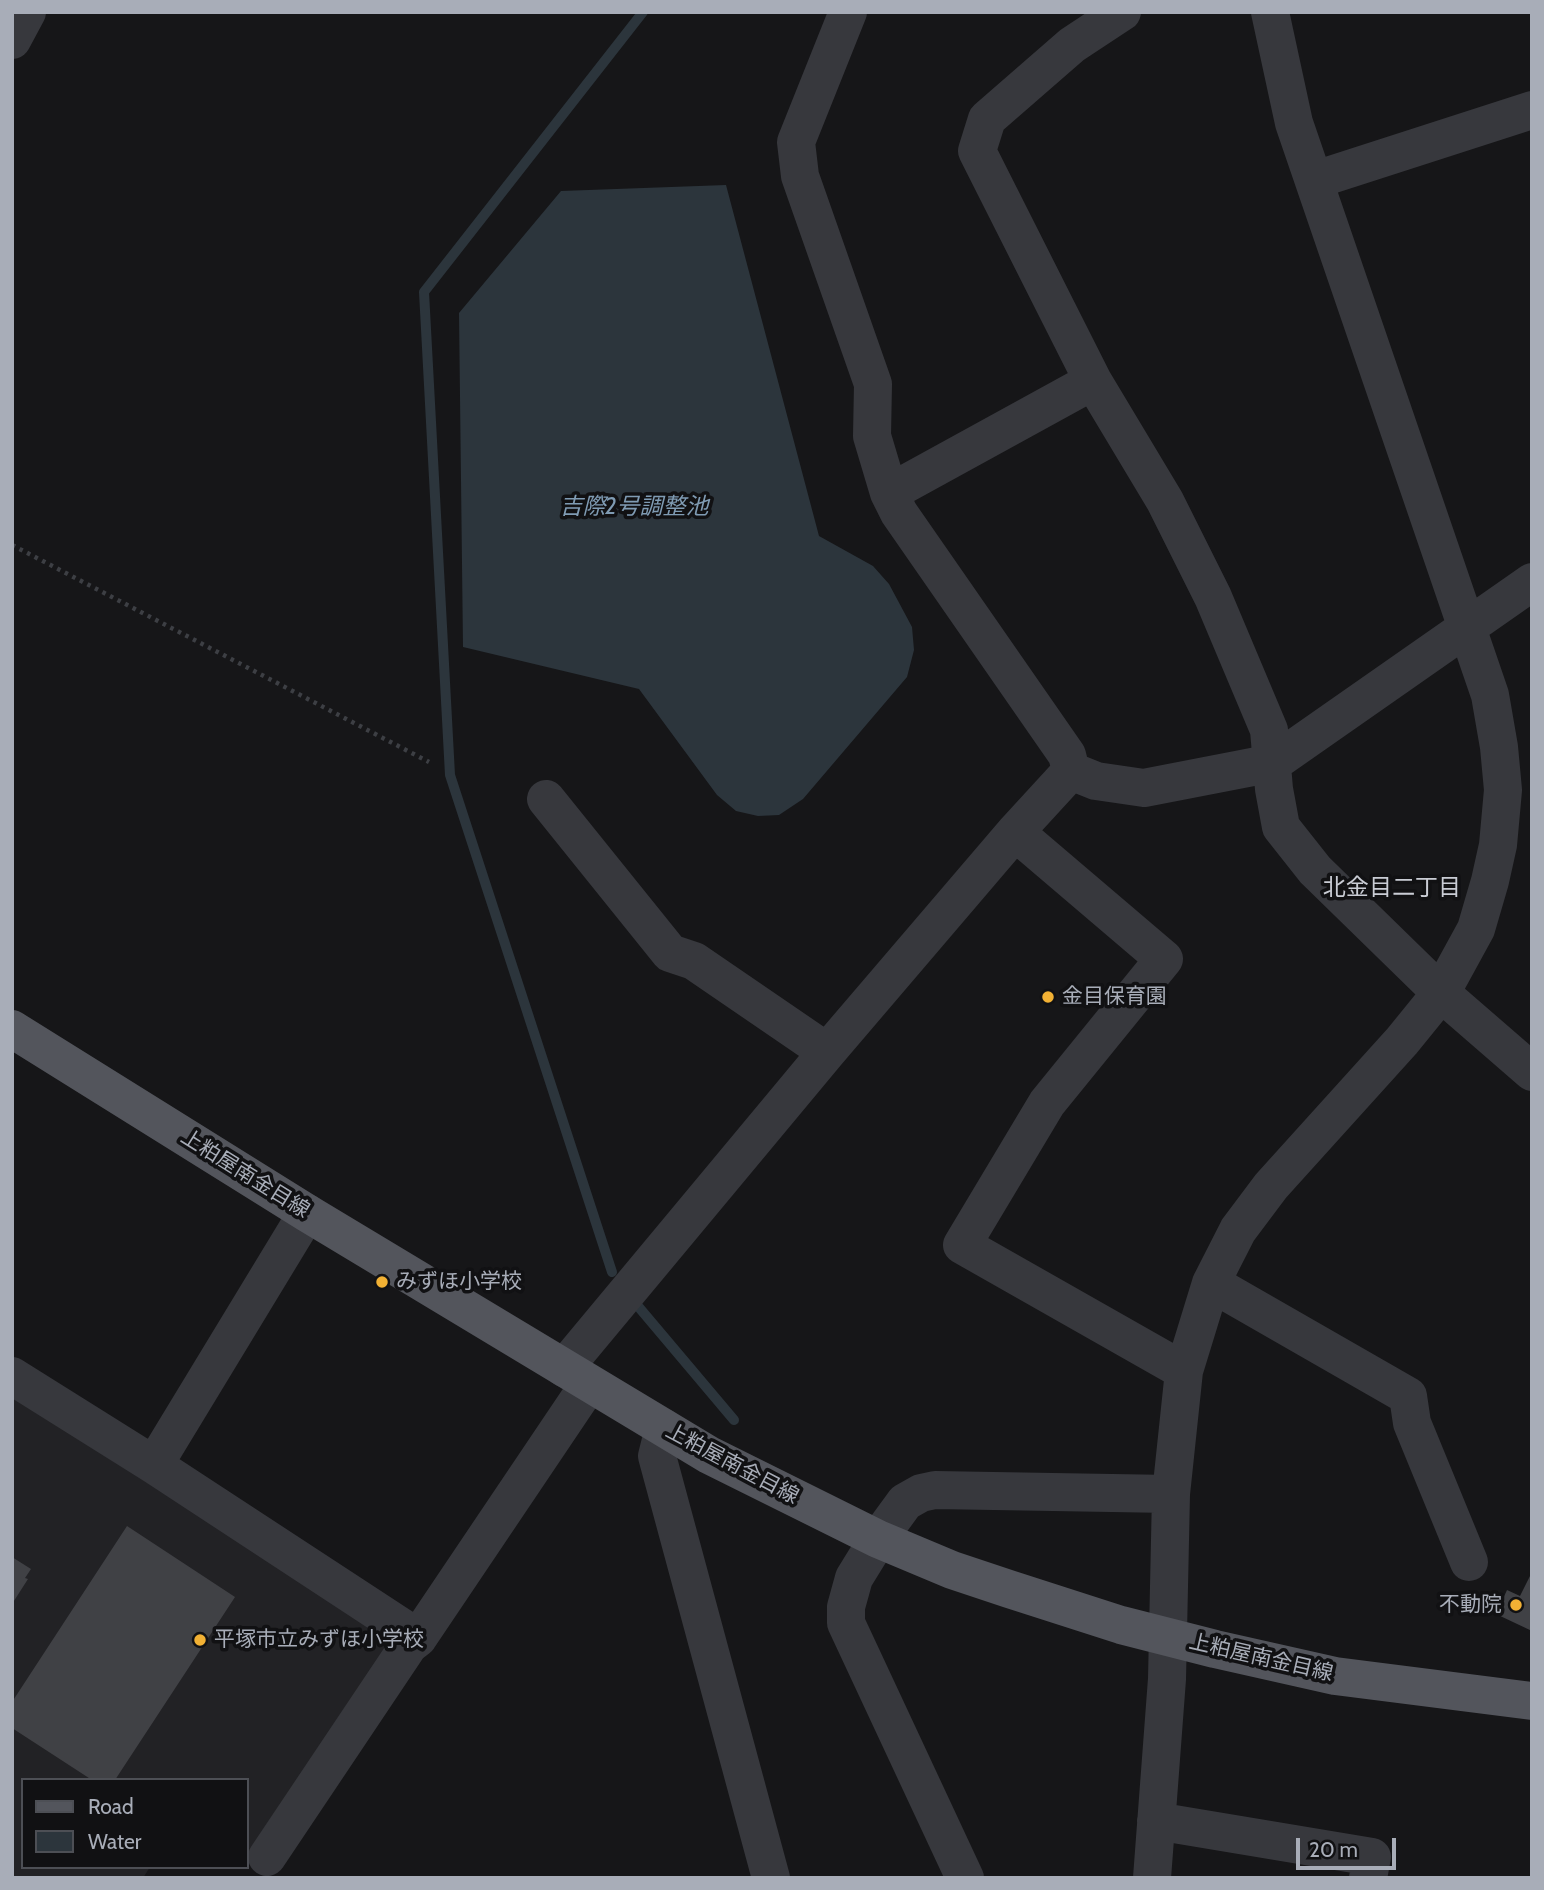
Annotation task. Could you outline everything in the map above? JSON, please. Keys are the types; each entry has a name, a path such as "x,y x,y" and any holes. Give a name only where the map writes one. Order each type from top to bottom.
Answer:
{"main road":[{"name":"上粕屋南金目線","path":"12,1029 307,1213 709,1455 878,1539 986,1581 1121,1625 1167,1637 1335,1676 1532,1701"}],"street":[{"path":"12,40 27,12"},
{"path":"848,12 796,142 800,176 873,384 872,436 889,493 899,513 1066,755 1071,771"},
{"path":"1152,1878 1167,1679 1171,1494 1184,1371 1211,1283 1238,1230 1271,1185 1402,1041 1441,993 1476,929 1493,869 1503,790 1490,695 1294,122 1270,12"},
{"path":"1114,14 1072,45 987,120 977,151 1093,381 1166,501 1213,597 1269,730 1274,789 1281,827 1315,870 1441,993 1532,1072"},
{"path":"1315,180 1532,110"},
{"path":"889,493 1093,381"},
{"path":"1071,771 1096,781 1144,788 1273,763 1532,582"},
{"path":"267,1857 409,1645 418,1638 576,1376 827,1052 1015,832 1071,771"},
{"path":"546,799 670,953 694,961 827,1052"},
{"path":"1015,832 1164,959 1046,1103 962,1245 1184,1371"},
{"path":"154,1465 307,1213"},
{"path":"1211,1283 1408,1396 1412,1423 1469,1562"},
{"path":"12,1376 154,1465 418,1638"},
{"path":"664,1428 657,1456 771,1878"},
{"path":"965,1878 846,1623 849,1591 854,1578 905,1502 921,1493 935,1490 1171,1494"},
{"path":"1157,1821 1372,1857 1368,1878"}],"path":[{"path":"12,545 429,762"}],"shaded area":[{"name":"平塚市立みずほ小学校","path":"12,1391 386,1633 388,1646 248,1858 248,1778 21,1778 21,1869 149,1869 143,1878 12,1878"}],"water":[{"name":"吉際2号調整池","path":"726,185 819,536 873,566 889,584 912,627 914,650 907,677 803,799 779,815 758,816 736,811 717,795 639,689 463,647 459,313 561,191"}],"building":[{"path":"127,1526 235,1597 116,1778 89,1778 12,1728 12,1702"},
{"path":"12,1557 31,1569 25,1578 28,1579 12,1604"},
{"name":"不動院","path":"1532,1572 1532,1631 1496,1614 1507,1590 1520,1596"}],"waterway":[{"path":"612,1272 450,775 424,292 643,12"},
{"path":"637,1305 734,1420"}],"place":[{"name":"金目保育園","path":"1048,997"},
{"name":"みずほ小学校","path":"382,1282"},
{"name":"不動院","path":"1516,1605"},
{"name":"平塚市立みずほ小学校","path":"200,1640"}],"district":[{"name":"北金目二丁目","path":"1392,888"}]}
